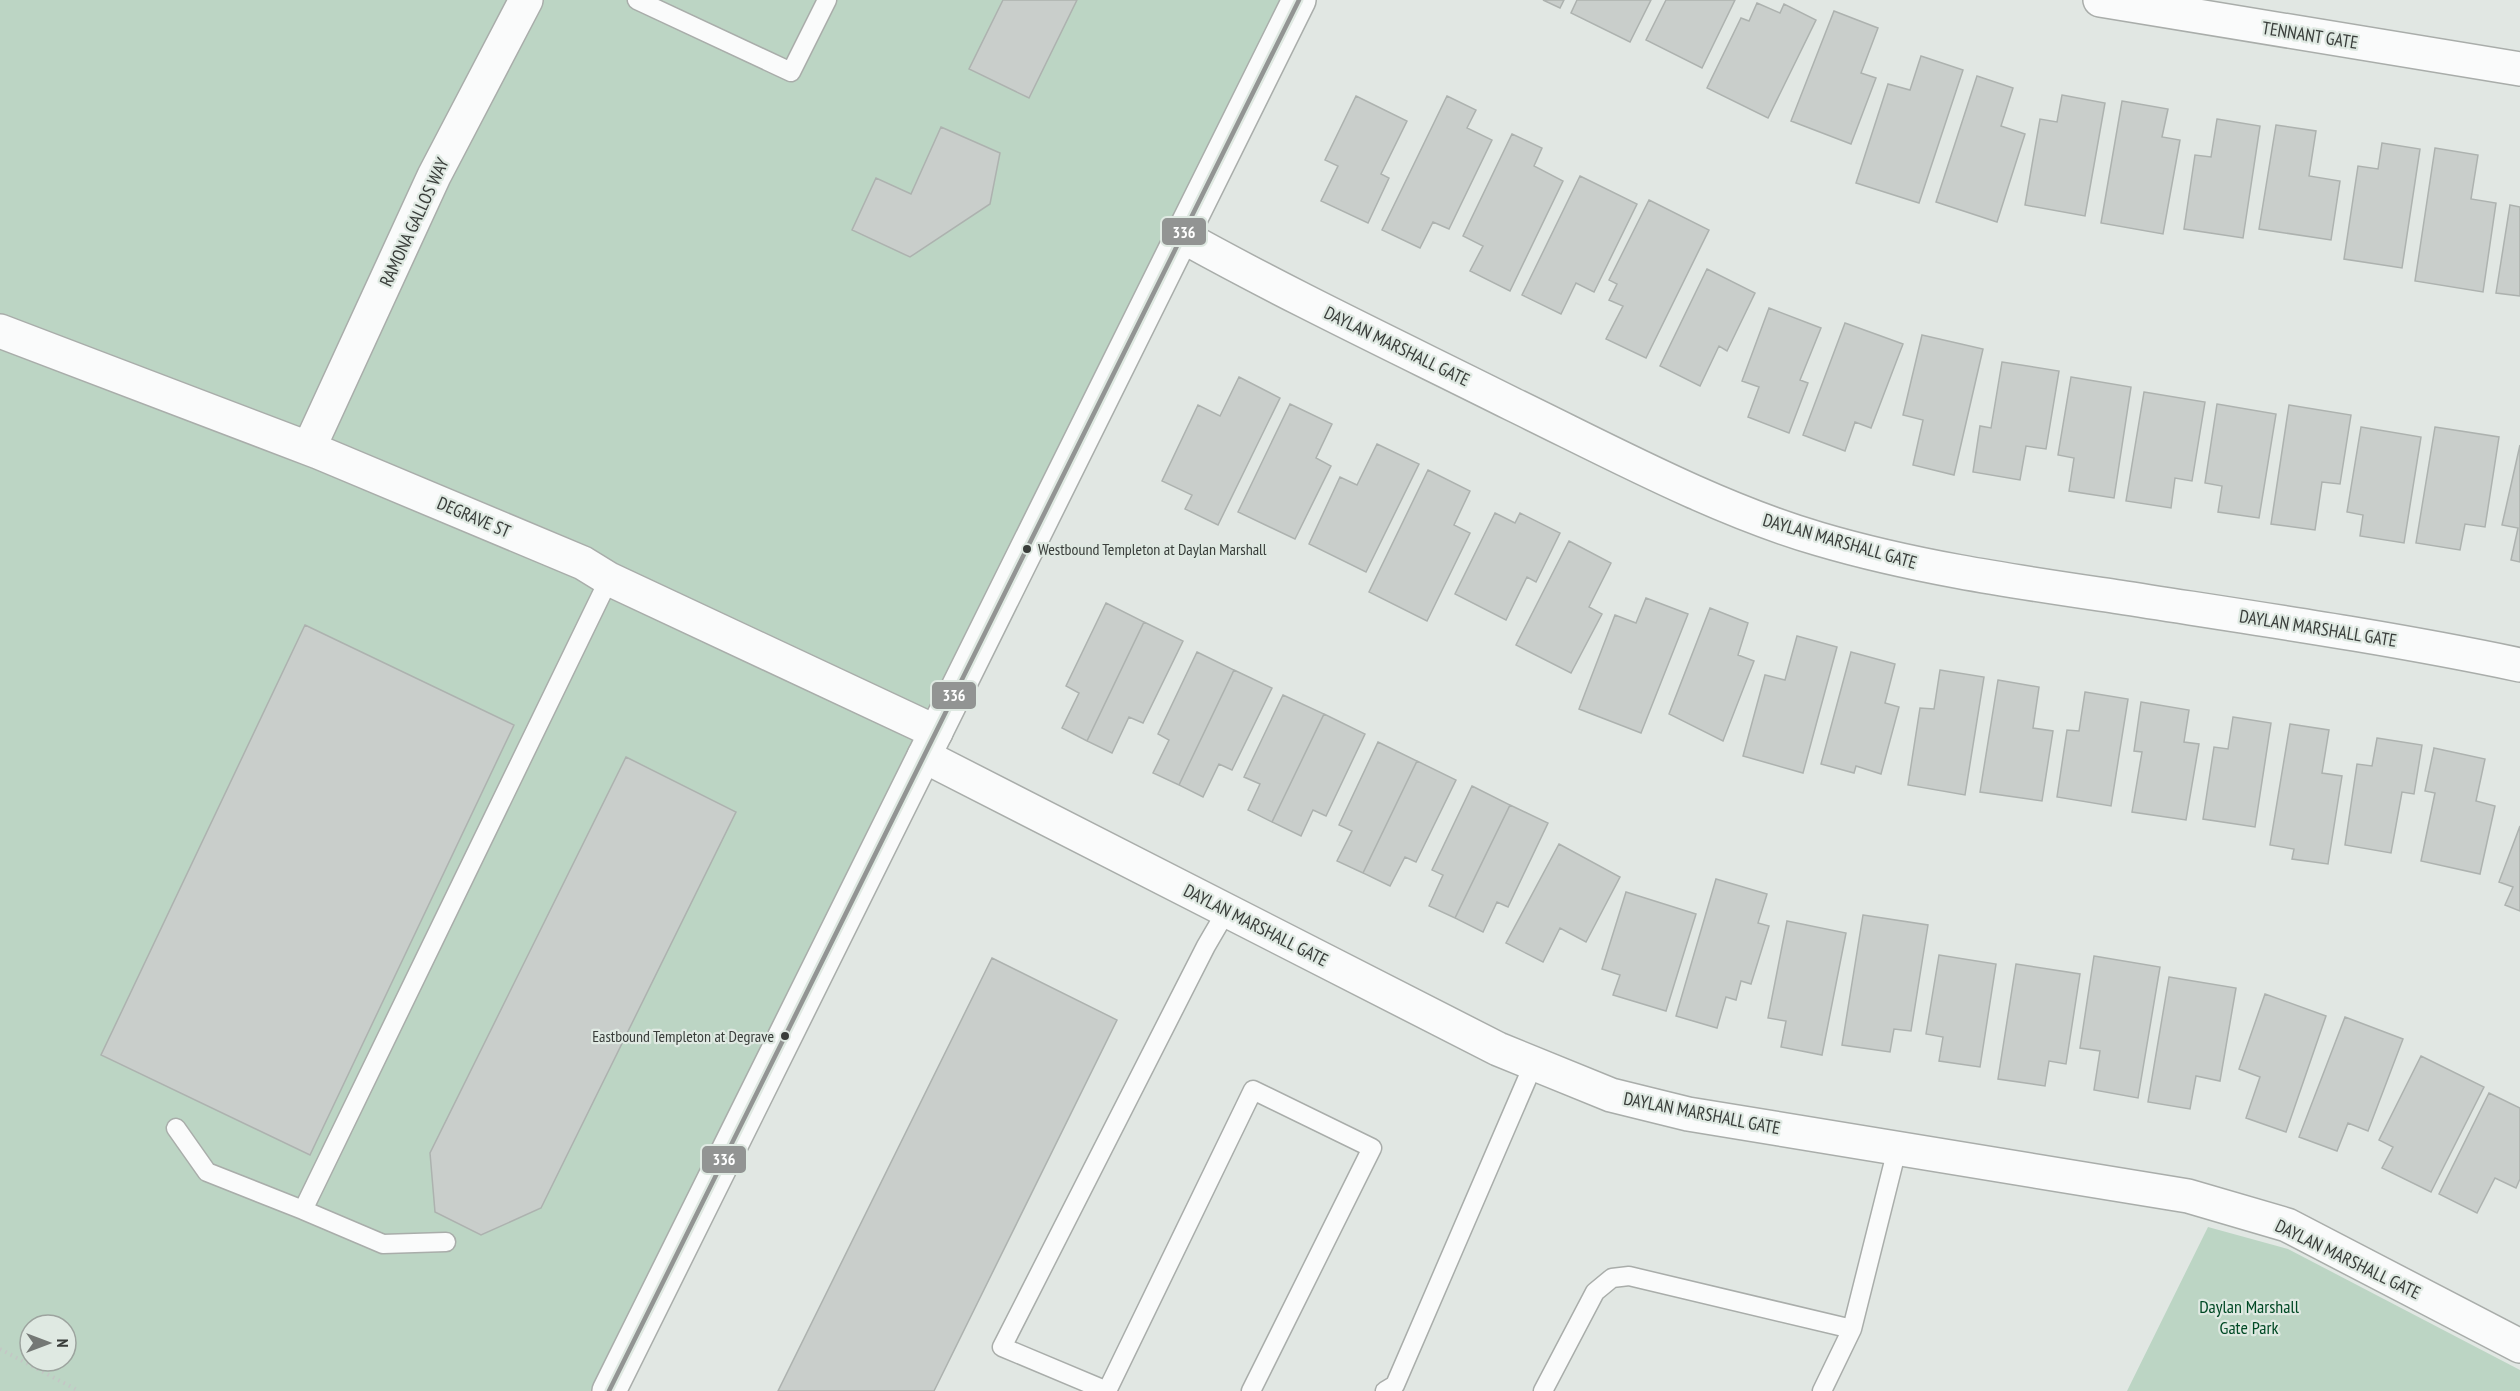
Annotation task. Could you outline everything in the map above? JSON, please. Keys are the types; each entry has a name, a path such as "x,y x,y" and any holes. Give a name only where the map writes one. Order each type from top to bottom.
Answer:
{"street":[{"name":"RAMONA GALLOS WAY","path":"309,448 434,176 526,0"},
{"path":"609,1391 1299,0"},
{"name":"TENNANT GATE","path":"2100,0 2520,69"},
{"name":"DAYLAN MARSHALL GATE","path":"1182,236 1254,276 1663,476 1764,521 1817,538 1905,562 1938,568 2420,645 2520,665"},
{"name":"DEGRAVE ST","path":"0,331 309,448 583,563 609,579 930,744"},
{"name":"DAYLAN MARSHALL GATE","path":"930,744 1227,910 1498,1049 1611,1095 1688,1114 2188,1196 2287,1226 2520,1346"}],"lane":[{"path":"637,0 791,72 827,0"},
{"path":"303,1210 609,579"},
{"path":"1227,910 1206,946 1002,1347 1107,1391 1253,1090 1372,1148 1251,1391"},
{"path":"1392,1389 1534,1063"},
{"path":"176,1128 207,1172 383,1244 446,1242"},
{"path":"1822,1391 1852,1329 1897,1149"},
{"path":"1543,1391 1595,1292 1612,1278 1629,1276 1852,1329"}],"path":[{"path":"0,1349 79,1391"}],"green space":[{"path":"0,0 1300,0 609,1391 0,1391"},
{"name":"Daylan Marshall Gate Park","path":"2208,1227 2288,1249 2520,1370 2520,1391 2127,1391"}],"building":[{"path":"1003,0 1077,0 1029,98 969,69"},
{"path":"1543,0 1564,0 1560,8"},
{"path":"1577,0 1651,0 1630,42 1571,13"},
{"path":"1666,0 1735,0 1702,68 1646,40"},
{"path":"1757,3 1780,13 1784,4 1816,20 1768,118 1707,88 1741,18 1749,21"},
{"path":"1834,11 1878,28 1861,73 1876,78 1851,144 1791,121"},
{"path":"1921,56 1963,70 1919,203 1856,183 1888,84 1910,90"},
{"path":"1977,76 2013,88 2001,126 2025,134 1997,222 1936,202"},
{"path":"2062,95 2105,103 2085,216 2025,205 2040,119 2057,122"},
{"path":"1356,96 1407,121 1381,174 1389,178 1368,223 1321,201 1338,166 1325,160"},
{"path":"1447,96 1476,110 1467,128 1492,140 1449,229 1433,222 1420,248 1382,230"},
{"path":"2122,101 2168,109 2162,137 2180,140 2163,234 2101,223"},
{"path":"2217,119 2260,126 2243,238 2184,229 2195,155 2211,157"},
{"path":"2276,125 2316,131 2309,176 2340,181 2331,240 2259,229"},
{"path":"941,127 1000,153 990,204 910,257 852,230 876,178 911,194"},
{"path":"1512,134 1542,148 1534,166 1563,181 1510,291 1470,271 1483,246 1463,236"},
{"path":"2382,143 2420,149 2402,268 2344,259 2358,166 2378,169"},
{"path":"2435,148 2478,155 2471,199 2496,203 2483,292 2415,281"},
{"path":"1580,176 1637,204 1594,292 1576,283 1561,314 1522,295"},
{"path":"1649,200 1709,230 1646,358 1606,339 1623,306 1609,300 1617,284 1609,280"},
{"path":"2510,205 2520,207 2520,296 2496,293"},
{"path":"1707,269 1755,293 1727,351 1719,346 1700,386 1660,366"},
{"path":"1769,308 1821,328 1800,380 1808,383 1789,433 1748,417 1759,387 1742,381"},
{"path":"1845,323 1903,344 1871,428 1855,422 1845,451 1803,435"},
{"path":"1922,335 1983,349 1954,475 1913,465 1923,420 1903,415"},
{"path":"2002,362 2059,371 2046,449 2026,446 2020,480 1973,472 1980,426 1991,428"},
{"path":"1239,377 1280,398 1218,525 1185,509 1192,495 1162,481 1198,405 1220,416"},
{"path":"2071,377 2131,387 2114,498 2069,491 2074,458 2058,455"},
{"path":"2144,392 2205,402 2192,481 2175,478 2171,508 2126,501"},
{"path":"1290,404 1332,424 1316,458 1331,466 1295,539 1238,512"},
{"path":"2217,404 2276,414 2259,518 2218,512 2222,486 2205,483"},
{"path":"2289,405 2351,415 2340,484 2322,482 2315,530 2271,524"},
{"path":"2361,427 2421,437 2404,543 2360,536 2363,515 2347,512"},
{"path":"2435,427 2499,437 2485,527 2465,524 2460,550 2416,543"},
{"path":"1377,444 1419,464 1366,572 1309,544 1340,477 1357,485"},
{"path":"2520,445 2520,562 2511,560 2518,528 2502,525"},
{"path":"1428,470 1470,491 1454,525 1470,533 1427,621 1369,592"},
{"path":"1495,513 1515,523 1520,513 1560,533 1536,582 1527,577 1506,620 1455,594"},
{"path":"1569,541 1611,563 1589,607 1602,614 1571,673 1516,645"},
{"path":"1646,598 1688,614 1641,733 1579,709 1615,615 1636,623"},
{"path":"1106,603 1144,622 1087,741 1062,728 1079,693 1066,686"},
{"path":"1710,608 1748,623 1738,655 1754,661 1723,741 1669,714"},
{"path":"1144,622 1183,641 1143,723 1129,717 1112,753 1087,741"},
{"path":"305,625 514,725 310,1155 101,1055"},
{"path":"1797,636 1837,647 1803,773 1743,756 1765,675 1785,680"},
{"path":"1197,652 1234,670 1179,785 1153,773 1169,740 1158,734"},
{"path":"1851,652 1895,664 1885,703 1899,707 1881,774 1856,766 1854,773 1821,764"},
{"path":"1234,670 1272,688 1232,770 1219,764 1203,797 1179,785"},
{"path":"1940,670 1984,677 1965,795 1908,785 1920,708 1934,709"},
{"path":"1998,680 2039,687 2033,728 2053,731 2042,801 1980,792"},
{"path":"2085,692 2128,699 2111,806 2057,797 2067,730 2079,731"},
{"path":"1283,695 1324,714 1272,822 1248,810 1260,784 1244,777"},
{"path":"2141,702 2189,710 2184,742 2199,744 2186,820 2132,812 2142,752 2134,751"},
{"path":"1324,714 1365,734 1326,816 1313,810 1301,836 1272,822"},
{"path":"2233,717 2271,723 2255,827 2203,819 2214,747 2228,749"},
{"path":"2290,724 2329,730 2322,773 2342,776 2328,864 2292,859 2294,849 2270,845"},
{"path":"2377,738 2422,745 2414,794 2402,792 2391,853 2345,845 2357,764 2372,766"},
{"path":"1378,742 1417,761 1363,873 1337,861 1352,831 1339,825"},
{"path":"2434,748 2485,759 2476,801 2495,806 2480,874 2421,861 2435,793 2425,791"},
{"path":"626,757 736,812 541,1208 481,1235 435,1212 430,1153"},
{"path":"1417,761 1456,780 1416,862 1405,857 1390,886 1363,873"},
{"path":"1472,786 1510,805 1455,918 1429,906 1443,875 1432,870"},
{"path":"1510,805 1548,823 1508,907 1497,902 1483,932 1455,918"},
{"path":"2520,826 2520,911 2505,905 2513,887 2499,882"},
{"path":"1559,844 1620,877 1586,942 1560,928 1543,962 1506,943"},
{"path":"1716,879 1767,894 1758,923 1769,926 1751,984 1741,981 1736,1000 1726,997 1717,1028 1676,1016"},
{"path":"1626,892 1696,914 1666,1011 1613,995 1620,975 1602,969"},
{"path":"1863,915 1928,925 1911,1031 1894,1029 1890,1052 1842,1045"},
{"path":"1787,921 1846,933 1822,1055 1781,1047 1786,1021 1768,1018"},
{"path":"1939,955 1996,964 1980,1067 1939,1061 1943,1037 1926,1034"},
{"path":"2094,956 2160,967 2138,1098 2094,1090 2100,1051 2080,1048"},
{"path":"992,958 1117,1020 934,1391 778,1391"},
{"path":"2016,964 2080,974 2066,1064 2049,1061 2045,1086 1998,1079"},
{"path":"2169,977 2236,988 2220,1081 2196,1076 2190,1109 2148,1102"},
{"path":"2265,994 2326,1016 2286,1132 2246,1118 2260,1077 2239,1069"},
{"path":"2345,1017 2403,1039 2368,1131 2348,1123 2337,1151 2299,1137"},
{"path":"2421,1056 2484,1087 2431,1192 2382,1168 2393,1147 2379,1140"},
{"path":"2489,1093 2520,1108 2520,1179 2516,1188 2495,1178 2477,1213 2439,1194"}],"transit line":[{"name":"336","path":"609,1391 1299,0"}],"place":[{"name":"Westbound Templeton at Daylan Marshall","path":"1027,549"},
{"name":"Eastbound Templeton at Degrave","path":"785,1036"}]}
